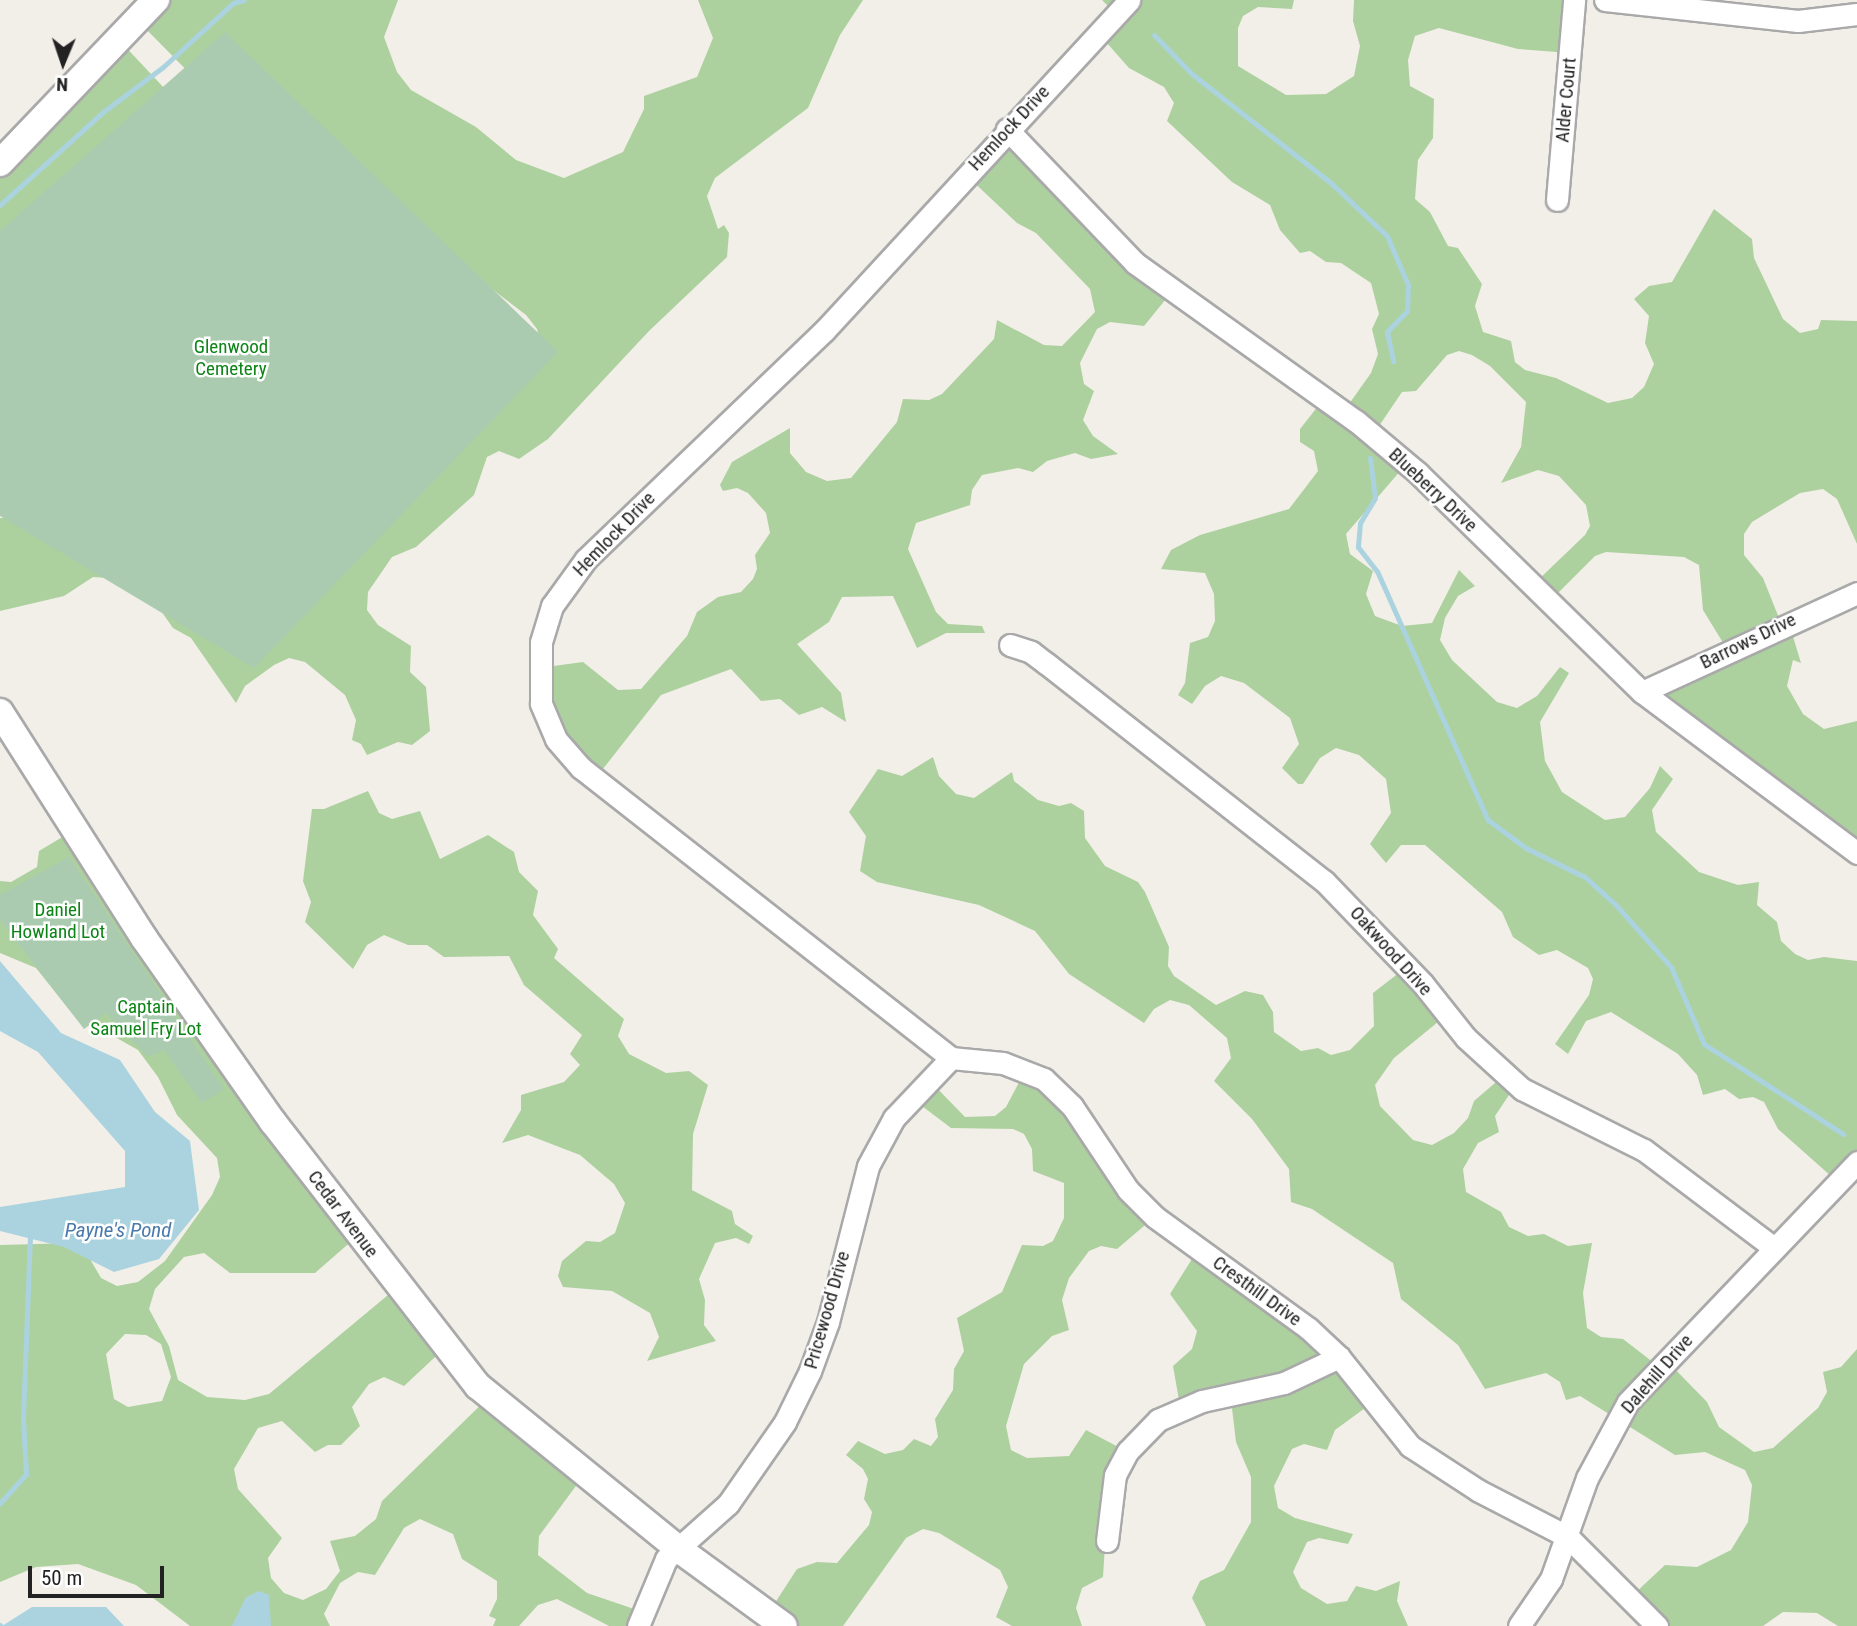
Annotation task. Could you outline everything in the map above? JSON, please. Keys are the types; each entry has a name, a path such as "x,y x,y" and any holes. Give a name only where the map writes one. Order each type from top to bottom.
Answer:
{"street":[{"path":"0,163 156,0"},
{"name":"Hemlock Drive","path":"951,1058 581,768 548,721 538,682 538,660 552,606 586,559 824,331 1007,129 1129,0"},
{"name":"Alder Court","path":"1557,200 1574,0"},
{"path":"1605,0 1788,21 1857,14"},
{"name":"Blueberry Drive","path":"1007,129 1135,263 1356,421 1418,473 1642,692 1857,853"},
{"name":"Barrows Drive","path":"1642,692 1857,593"},
{"name":"Oakwood Drive","path":"1010,645 1039,658 1324,881 1423,984 1466,1038 1522,1088 1644,1150 1774,1248"},
{"name":"Cedar Avenue","path":"0,712 144,938 273,1122 463,1367 505,1411 677,1548 784,1626"},
{"name":"Cresthill Drive","path":"951,1058 1003,1063 1044,1079 1072,1106 1128,1190 1155,1217 1293,1316 1339,1357 1410,1446 1479,1491 1568,1537 1657,1626"},
{"name":"Pricewood Drive","path":"638,1626 666,1559 728,1504 785,1422 810,1371 828,1322 868,1166 894,1118 951,1058"},
{"name":"Dalehill Drive","path":"1518,1626 1540,1599 1568,1537 1587,1478 1628,1402 1857,1162"},
{"path":"1107,1541 1115,1475 1128,1451 1158,1420 1189,1405 1284,1382 1339,1357"}],"green space":[{"path":"162,0 398,0 384,37 397,72 411,90 476,127 516,160 564,178 623,152 644,109 644,96 697,77 713,38 698,0 863,0 840,35 808,108 715,178 707,196 718,229 724,225 729,233 727,257 649,331 548,439 519,459 499,451 487,457 474,495 416,547 392,557 368,592 367,610 378,625 411,646 410,672 426,687 430,731 412,745 398,742 367,755 361,744 352,740 356,720 345,695 305,662 289,658 274,665 245,686 236,703 191,638 173,628 161,611 539,338 537,329 526,315 379,203 214,98 140,23"},
{"path":"1102,0 1294,0 1292,9 1258,7 1243,16 1238,28 1238,66 1286,95 1326,94 1354,76 1360,46 1353,21 1354,0 1574,0 1570,53 1518,49 1439,28 1415,36 1408,60 1410,86 1434,99 1433,138 1418,160 1415,199 1430,212 1448,246 1458,248 1482,284 1475,306 1483,332 1511,341 1515,362 1525,370 1556,378 1608,403 1632,398 1644,387 1654,364 1645,343 1649,316 1634,299 1649,286 1672,282 1714,209 1752,239 1754,258 1783,319 1800,333 1818,329 1821,320 1857,321 1857,544 1837,499 1823,489 1800,493 1752,522 1744,534 1744,555 1763,578 1779,618 1788,620 1801,663 1793,660 1787,686 1803,714 1824,729 1857,721 1857,842 1661,695 1725,646 1703,610 1699,565 1684,557 1606,552 1595,556 1552,599 1537,581 1585,535 1590,526 1586,505 1559,476 1538,470 1501,483 1521,447 1526,402 1490,366 1472,355 1459,351 1447,355 1416,391 1402,392 1376,433 1408,462 1346,534 1350,554 1373,571 1366,594 1375,616 1402,626 1432,623 1459,570 1475,586 1458,596 1445,618 1440,640 1452,660 1497,702 1517,708 1537,696 1560,667 1569,673 1540,722 1545,761 1562,792 1605,820 1625,817 1650,788 1660,766 1673,779 1652,810 1656,832 1699,872 1738,885 1759,882 1757,905 1777,922 1781,941 1795,954 1808,960 1824,957 1857,961 1857,1158 1832,1177 1778,1129 1764,1102 1753,1097 1739,1099 1725,1089 1703,1095 1697,1075 1678,1054 1611,1012 1586,1021 1568,1054 1555,1044 1589,995 1593,979 1588,968 1557,950 1539,955 1513,937 1502,912 1425,845 1401,845 1386,863 1370,844 1391,813 1386,779 1359,755 1336,748 1320,758 1303,784 1298,784 1282,768 1299,744 1290,718 1244,683 1221,676 1205,686 1192,704 1178,695 1185,683 1190,643 1208,637 1215,621 1214,594 1205,573 1161,569 1171,550 1200,535 1289,509 1318,471 1314,451 1300,442 1300,429 1326,396 1349,404 1371,373 1378,354 1372,329 1379,314 1371,283 1341,263 1326,262 1310,251 1300,253 1280,230 1270,205 1232,182 1167,121 1174,103 1164,87 1129,68 1098,33 1116,14"},
{"name":"Glenwood Cemetery","path":"225,32 558,352 254,668 0,516 0,231"},
{"path":"120,41 197,123 0,314 0,165"},
{"path":"1008,130 1170,294 1144,326 1110,322 1097,329 1080,363 1084,384 1094,391 1083,420 1093,436 1118,454 1091,459 1075,453 1047,461 1033,472 1018,468 982,475 972,490 970,505 916,523 908,549 936,612 948,624 982,626 985,633 946,633 917,648 893,596 842,597 829,622 797,644 841,693 846,722 822,707 799,715 780,699 761,701 731,669 661,695 599,774 552,722 546,667 583,662 618,690 641,689 687,636 697,612 718,597 741,592 753,579 757,569 755,555 770,533 766,513 748,493 737,488 723,491 720,485 732,462 790,428 790,453 806,472 827,481 851,478 897,422 903,399 929,400 942,394 994,339 997,320 1044,345 1062,346 1095,312 1090,289 1036,233 1017,223 967,176"},
{"path":"0,518 34,518 121,579 93,577 64,596 0,611"},
{"path":"933,757 939,776 956,794 974,798 1012,772 1014,781 1038,800 1059,806 1071,803 1084,811 1085,838 1105,866 1138,882 1145,892 1169,947 1168,966 1174,976 1216,1005 1245,991 1263,995 1273,1012 1274,1032 1301,1051 1318,1048 1331,1055 1350,1050 1374,1026 1373,993 1409,965 1444,1017 1394,1058 1375,1085 1380,1106 1413,1140 1432,1145 1454,1133 1468,1118 1474,1101 1510,1070 1519,1080 1495,1116 1499,1132 1478,1143 1463,1169 1466,1192 1501,1212 1509,1227 1528,1236 1544,1234 1568,1246 1592,1243 1583,1293 1587,1328 1601,1337 1623,1339 1658,1366 1667,1361 1707,1402 1719,1427 1754,1452 1773,1448 1818,1408 1827,1392 1823,1372 1841,1367 1857,1349 1857,1626 1838,1626 1817,1613 1783,1612 1763,1626 1656,1626 1634,1594 1665,1565 1697,1567 1731,1550 1748,1522 1752,1485 1745,1470 1705,1452 1675,1455 1580,1396 1566,1400 1560,1382 1546,1373 1485,1389 1458,1345 1401,1299 1393,1263 1312,1209 1291,1202 1289,1169 1252,1119 1214,1081 1231,1058 1227,1038 1189,1005 1170,1000 1154,1009 1144,1023 1069,974 1035,931 979,905 877,882 860,871 866,836 849,812 878,769 902,776"},
{"path":"368,791 379,813 392,819 420,811 440,859 488,835 514,852 519,872 538,891 533,915 558,949 554,958 624,1019 618,1036 629,1054 666,1073 689,1071 708,1085 693,1134 692,1190 732,1211 735,1224 753,1236 749,1244 736,1238 715,1243 699,1279 705,1300 704,1325 716,1341 647,1361 659,1337 650,1313 612,1291 563,1287 558,1276 562,1261 586,1241 600,1242 615,1233 625,1203 614,1184 580,1155 528,1135 502,1143 521,1110 521,1095 564,1082 580,1065 570,1054 582,1035 524,985 509,956 444,957 427,945 408,945 384,935 367,945 353,969 305,922 311,902 303,881 312,809 324,809"},
{"name":"Captain Samuel Fry Lot","path":"74,830 362,1232 315,1273 230,1273 204,1253 184,1257 155,1289 149,1309 169,1346 178,1380 207,1397 245,1400 269,1394 400,1285 448,1345 404,1386 384,1377 369,1384 352,1407 360,1426 341,1445 328,1445 315,1452 282,1421 258,1428 234,1469 238,1489 282,1538 268,1558 271,1578 284,1593 303,1600 326,1589 340,1571 330,1541 355,1536 376,1519 382,1501 492,1394 587,1471 539,1536 538,1555 587,1593 643,1612 639,1626 609,1626 557,1599 538,1605 519,1626 493,1626 496,1619 489,1616 497,1599 497,1581 462,1559 453,1534 420,1519 404,1528 375,1575 358,1572 340,1583 324,1614 330,1626 190,1626 136,1585 78,1564 36,1567 0,1582 0,1245 75,1243 86,1252 101,1278 117,1286 138,1282 165,1261 212,1195 220,1177 217,1158 177,1115 158,1077 138,1050 71,1012 36,968 0,953 0,881 11,882 37,867 39,851","holes":["125,1334 146,1335 161,1344 171,1377 162,1401 128,1407 114,1399 106,1354"]},
{"name":"Daniel Howland Lot","path":"69,857 224,1089 202,1103 164,1050 148,1057 106,1013 84,1029 0,920 0,895"},
{"path":"1024,1073 1035,1075 1151,1220 1117,1249 1101,1246 1089,1251 1069,1278 1062,1300 1069,1330 1052,1336 1024,1364 1006,1426 1011,1450 1027,1458 1069,1456 1086,1430 1128,1452 1105,1545 1103,1577 1082,1588 1076,1608 1082,1626 1012,1626 996,1617 1008,1587 1000,1570 939,1533 923,1529 906,1538 843,1626 798,1626 771,1609 797,1569 817,1562 837,1563 869,1525 872,1512 864,1499 868,1479 863,1469 846,1455 858,1441 885,1454 903,1450 914,1439 931,1446 938,1437 935,1419 953,1390 954,1369 964,1351 957,1318 1002,1292 1022,1245 1043,1246 1053,1241 1064,1218 1064,1183 1033,1171 1032,1149 1024,1134 1013,1129 951,1128 914,1100 930,1081 965,1117 995,1116 1006,1107"},
{"path":"1197,1251 1283,1310 1372,1403 1335,1430 1327,1450 1304,1444 1292,1449 1274,1486 1278,1508 1295,1518 1353,1534 1348,1544 1319,1538 1307,1542 1293,1572 1301,1588 1327,1604 1347,1601 1356,1586 1376,1591 1400,1581 1397,1601 1408,1626 1206,1626 1192,1598 1200,1581 1224,1570 1251,1522 1251,1477 1236,1442 1231,1400 1180,1406 1173,1366 1192,1349 1197,1331 1170,1294"}],"water":[{"name":"Payne's Pond","path":"0,961 61,1033 120,1060 155,1112 190,1141 199,1210 159,1259 114,1272 64,1247 0,1231 0,1207 125,1187 125,1151 38,1052 0,1031"},
{"path":"259,1591 269,1595 271,1626 232,1626 246,1597"},
{"path":"32,1607 106,1607 124,1626 2,1626"}],"waterway":[{"path":"0,205 103,112 163,67 233,3 244,0"},
{"path":"1154,35 1192,74 1331,183 1387,236 1408,285 1407,311 1387,332 1393,361"},
{"path":"1370,458 1375,498 1360,523 1358,547 1377,571 1488,820 1526,848 1585,877 1616,905 1671,967 1704,1044 1843,1134"},
{"path":"0,1503 26,1474 23,1418 30,1238 34,1234"}]}
